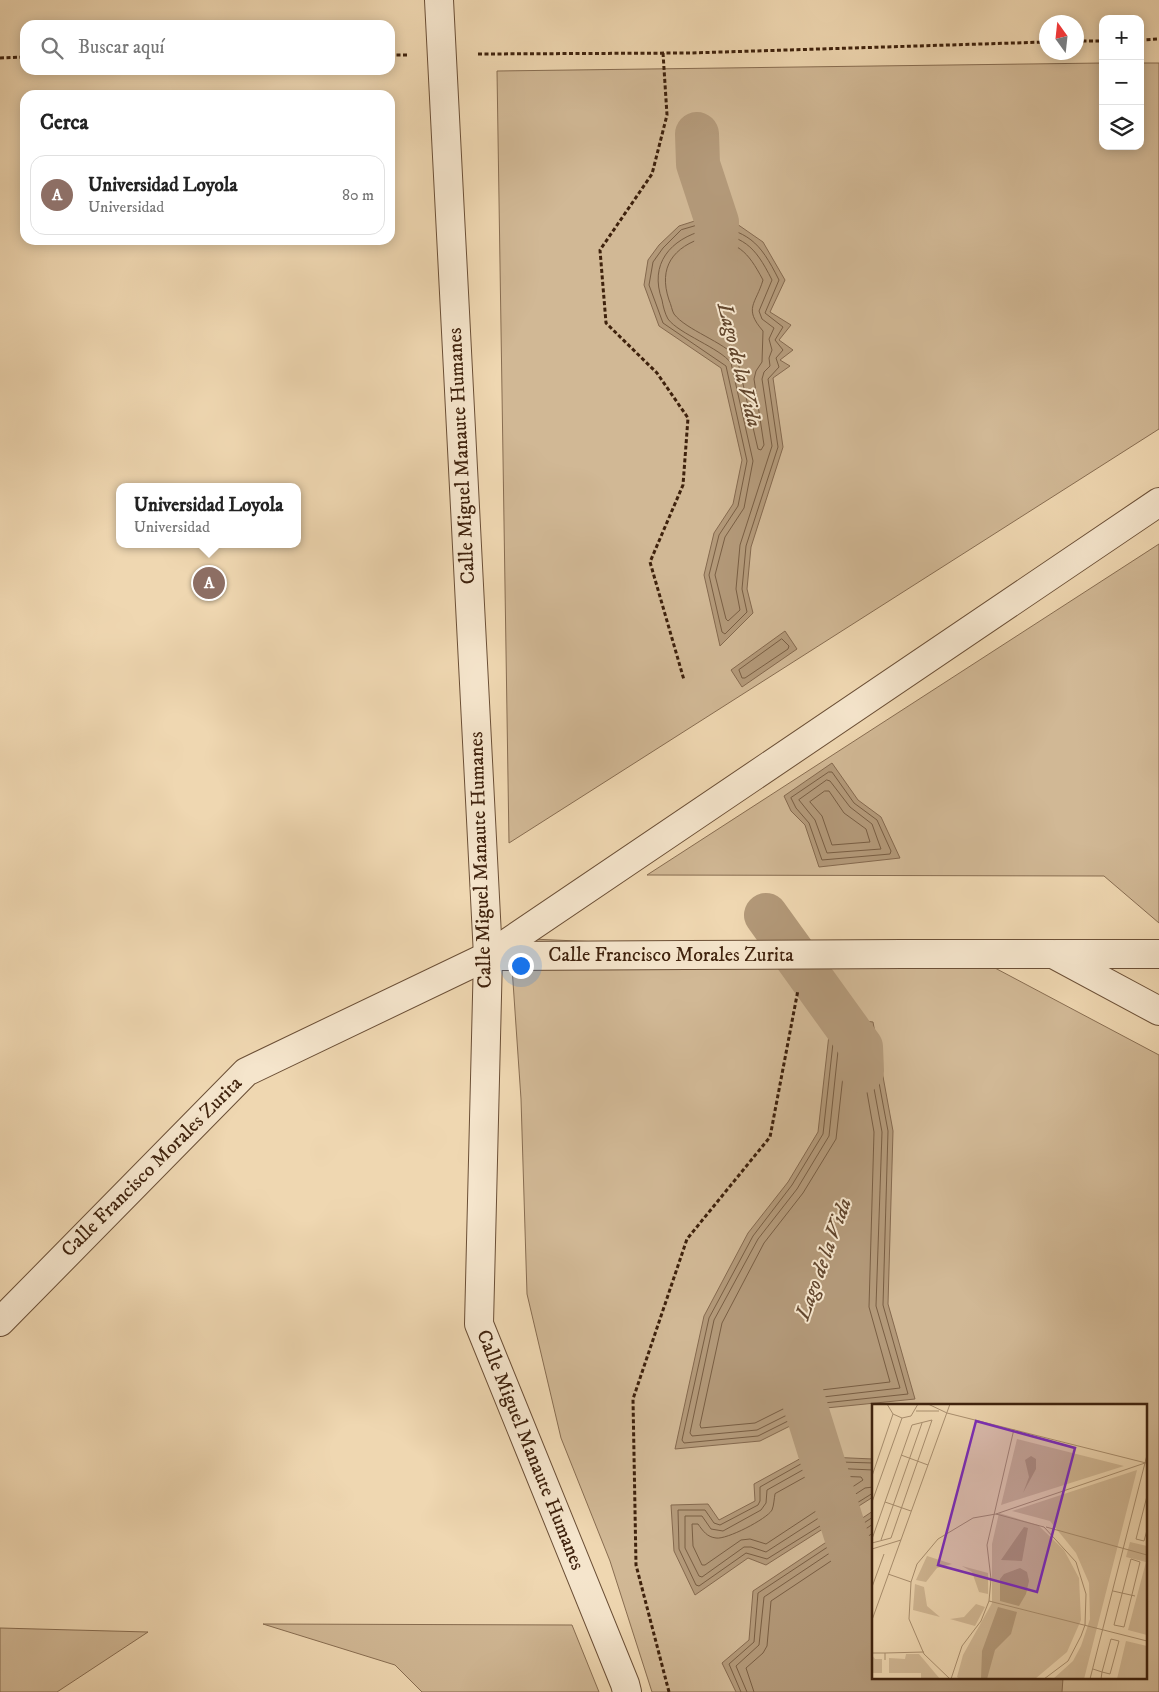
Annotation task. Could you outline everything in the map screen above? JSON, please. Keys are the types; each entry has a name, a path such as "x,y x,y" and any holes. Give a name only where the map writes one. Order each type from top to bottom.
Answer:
{"street":[{"name":"Calle Miguel Manaute Humanes","path":"439,0 488,956 478,1324 627,1692"},
{"path":"488,956 1159,502"},
{"name":"Calle Francisco Morales Zurita","path":"1053,954 1159,1011"},
{"name":"Calle Francisco Morales Zurita","path":"0,1322 246,1072 488,956 1159,954"}],"path":[{"path":"1144,40 1159,39"},
{"path":"1084,41 1099,41"},
{"path":"395,55 663,53 1039,42"},
{"path":"663,53 667,115 652,174 600,250 606,323 657,372 688,418 683,485 650,562 684,680"},
{"path":"0,58 20,58"},
{"path":"669,1692 636,1564 633,1399 687,1239 770,1138 799,984"}],"shaded area":[{"path":"1099,63 1099,150 1144,150 1144,63 1159,63 1159,429 509,843 497,71"},
{"path":"1159,544 1159,923 1104,876 647,875"},
{"path":"510,938 978,959 1159,1055 1159,1692 652,1692 610,1561 561,1438 527,1294 521,1099"},
{"path":"263,1624 572,1625 599,1692 422,1692 395,1665"},
{"path":"0,1628 148,1632 57,1692 0,1692"}],"water":[{"path":"704,218 737,224 763,242 785,280 770,312 791,325 779,340 793,350 780,360 790,366 773,378 783,447 751,547 747,589 753,613 720,646 704,575 714,533 733,504 742,460 721,368 659,326 644,285 648,260 659,245 679,226"},
{"path":"785,631 797,649 742,687 731,670"},
{"path":"832,763 858,800 881,817 900,858 819,867 805,825 791,811 784,796"},
{"path":"831,1017 873,1022 893,1131 888,1304 915,1399 826,1408 760,1441 675,1449 704,1316 748,1233 788,1182 818,1132"},
{"path":"805,1456 872,1459 872,1498 766,1565 748,1558 695,1595 674,1551 671,1505 708,1504 719,1520 755,1501 754,1484"},
{"path":"872,1512 872,1680 1063,1680 1062,1692 736,1692 722,1663 749,1640 753,1591"}],"waterway":[{"name":"Lago de la Vida","path":"697,134 698,164 717,222 715,270 717,279"},
{"name":"Lago de la Vida","path":"766,915 861,1047 862,1071"},
{"name":"Lago de la Vida","path":"791,1360 872,1619"}],"place":[{"name":"Universidad Loyola","path":"209,583"}]}
